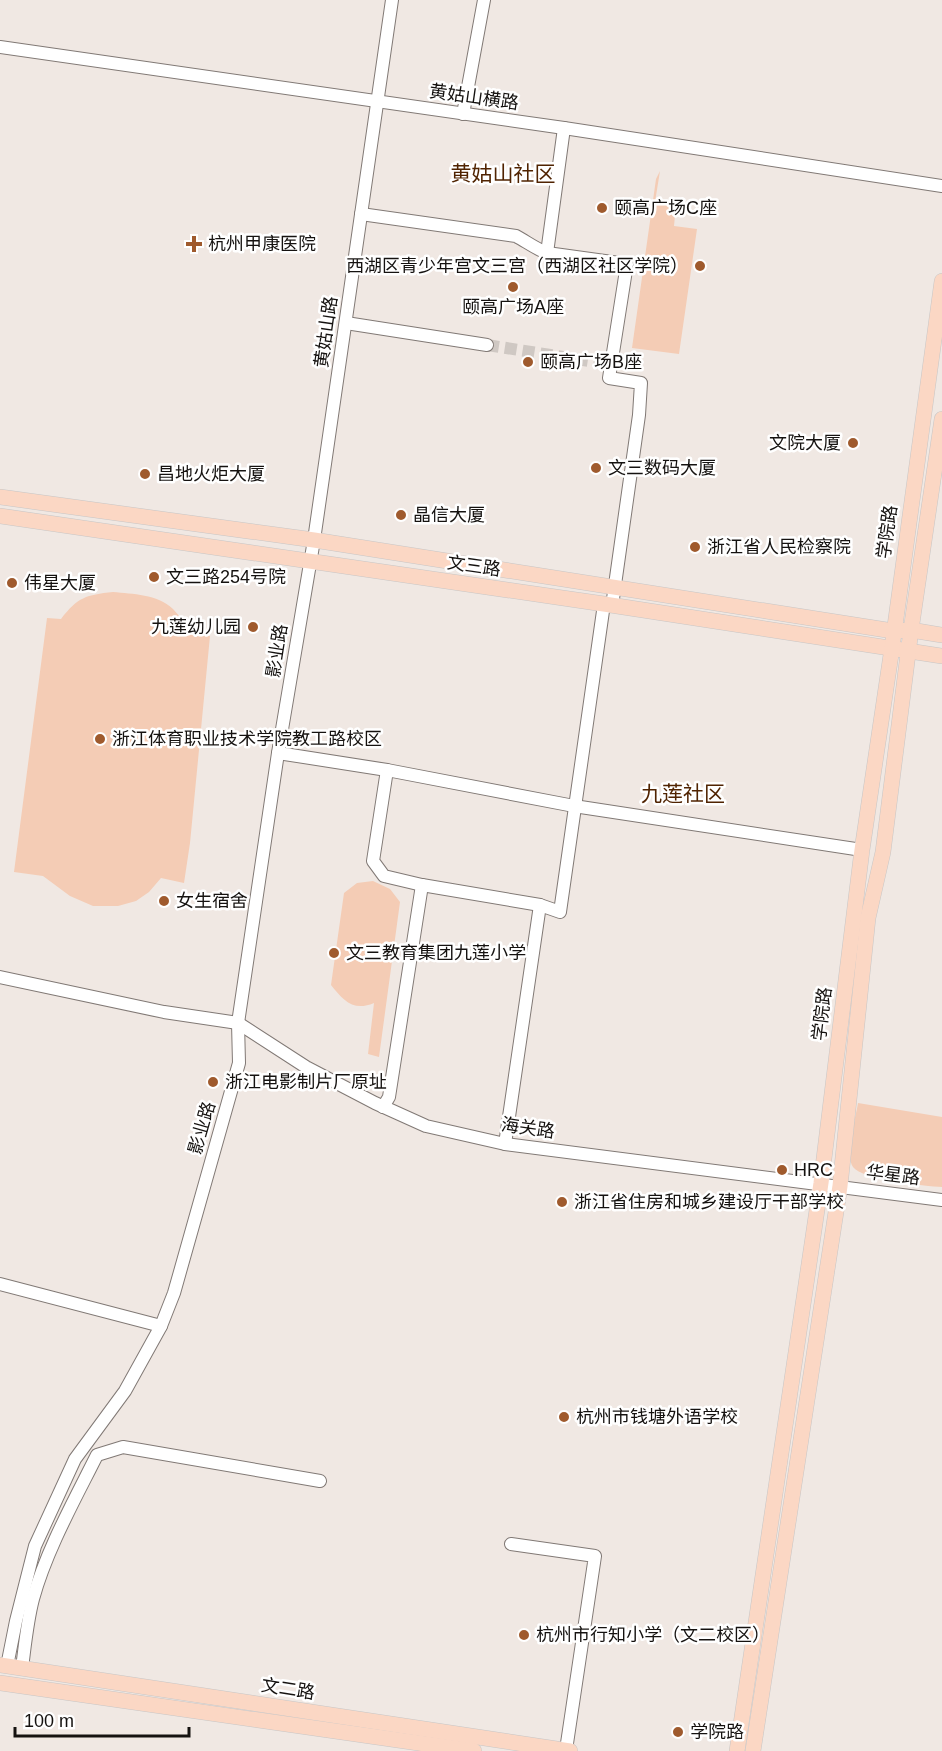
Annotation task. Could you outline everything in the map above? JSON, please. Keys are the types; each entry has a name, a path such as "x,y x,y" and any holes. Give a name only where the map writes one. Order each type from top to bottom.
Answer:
{"main road":[{"name":"学院路","path":"737,1751 821,1183 862,850 942,280"},
{"name":"学院路","path":"753,1751 840,1186 868,918 883,852 908,652 942,418"},
{"name":"文三路","path":"0,496 314,540 893,631 911,630 942,635"},
{"name":"文三路","path":"0,516 608,605 942,657"},
{"name":"文二路","path":"9,1666 568,1751"},
{"name":"文二路","path":"0,1683 474,1751"}],"street":[{"name":"黄姑山路","path":"310,562 392,0"},
{"path":"463,114 484,0"},
{"name":"黄姑山横路","path":"0,47 564,128 942,186"},
{"path":"547,253 564,128"},
{"path":"361,214 516,237 547,253 627,264 607,363 609,378 641,383 639,415 615,588 608,605 574,806 560,912 540,905 422,885 384,876 373,861 387,770"},
{"path":"346,322 487,345"},
{"name":"影业路","path":"9,1666 16,1621 35,1546 75,1459 125,1391 161,1326 174,1293 239,1064 238,1023 278,753 310,562"},
{"path":"278,753 387,770 574,806 862,850"},
{"path":"383,1107 389,1097 422,885"},
{"path":"505,1144 540,905"},
{"path":"0,977 164,1012 238,1023"},
{"name":"海关路","path":"238,1023 306,1067 383,1107 426,1126 505,1144 840,1186"},
{"name":"华星路","path":"840,1186 942,1200"},
{"path":"0,1284 161,1326"},
{"path":"9,1666 27,1626 33,1598 62,1525 96,1455 123,1447 320,1480"},
{"path":"511,1544 596,1556 568,1751"}],"shaded area":[{"path":"660,171 655,202 676,205 674,226 697,229 679,354 632,348 656,179"},
{"name":"浙江体育职业技术学院教工路校区","path":"113,592 160,600 176,612 189,634 210,636 184,883 161,878 149,892 136,901 118,906 93,906 70,896 43,876 14,872 47,618 61,619 72,606 83,598"},
{"path":"373,881 390,889 400,902 379,1057 368,1054 374,1003 360,1006 349,1003 331,985 344,893 357,883"},
{"path":"858,1103 942,1117 942,1187 881,1179 859,1172 853,1167 850,1154"}],"tunnel":[{"path":"487,345 602,363"}],"place":[{"name":"颐高广场C座","path":"602,208"},
{"name":"杭州甲康医院","path":"194,244"},
{"name":"西湖区青少年宫文三宫（西湖区社区学院）","path":"700,266"},
{"name":"颐高广场A座","path":"513,287"},
{"name":"颐高广场B座","path":"528,362"},
{"name":"文院大厦","path":"853,443"},
{"name":"文三数码大厦","path":"596,468"},
{"name":"昌地火炬大厦","path":"145,474"},
{"name":"晶信大厦","path":"401,515"},
{"name":"浙江省人民检察院","path":"695,547"},
{"name":"文三路254号院","path":"154,577"},
{"name":"伟星大厦","path":"12,583"},
{"name":"九莲幼儿园","path":"253,627"},
{"name":"浙江体育职业技术学院教工路校区","path":"100,739"},
{"name":"女生宿舍","path":"164,901"},
{"name":"文三教育集团九莲小学","path":"334,953"},
{"name":"浙江电影制片厂原址","path":"213,1082"},
{"name":"HRC","path":"782,1170"},
{"name":"浙江省住房和城乡建设厅干部学校","path":"562,1202"},
{"name":"杭州市钱塘外语学校","path":"564,1417"},
{"name":"杭州市行知小学（文二校区）","path":"524,1635"},
{"name":"学院路","path":"678,1732"}],"district":[{"name":"黄姑山社区","path":"503,173"},
{"name":"九莲社区","path":"683,793"}]}
